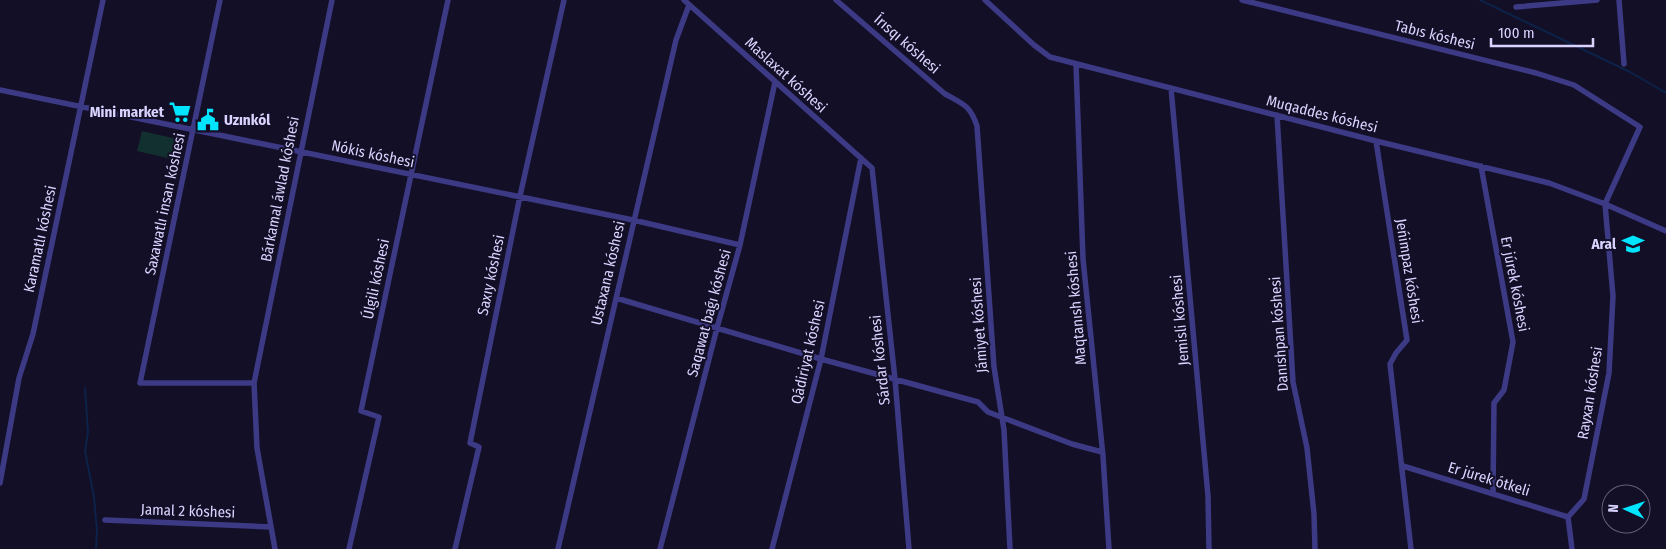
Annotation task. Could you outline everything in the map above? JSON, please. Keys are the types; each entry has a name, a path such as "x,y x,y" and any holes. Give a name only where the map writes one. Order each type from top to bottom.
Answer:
{"street":[{"name":"Karamatlı kóshesi","path":"0,483 19,378 33,334 103,0"},
{"name":"Saxawatlı insan kóshesi","path":"220,0 140,383 254,383"},
{"name":"Bárkamal áwlad kóshesi","path":"276,549 257,448 254,383 332,0"},
{"name":"Úlgili kóshesi","path":"349,549 379,417 361,411 448,0"},
{"name":"Saxıy kóshesi","path":"456,549 479,447 470,443 520,196 564,0"},
{"name":"Maslaxat kóshesi","path":"684,0 872,168"},
{"name":"Írısqı kóshesi","path":"836,0 945,94 963,104"},
{"name":"Muqaddes kóshesi","path":"985,0 1034,45 1050,57 1376,141 1549,183 1666,231"},
{"name":"Tabıs kóshesi","path":"1242,0 1536,73 1574,85 1640,127 1604,204"},
{"path":"1516,7 1596,0"},
{"path":"1619,0 1624,64"},
{"name":"Ustaxana kóshesi","path":"558,549 676,40 689,5"},
{"name":"Maqtanısh kóshesi","path":"1076,64 1083,259 1102,452 1109,549"},
{"name":"Saqawat baǵı kóshesi","path":"660,549 740,246 776,82"},
{"name":"Jemisli kóshesi","path":"1172,88 1208,496 1209,549"},
{"name":"Nókis kóshesi","path":"0,90 520,196 633,220 740,246"},
{"name":"Jámiyet kóshesi","path":"963,104 972,112 976,126 994,367 1004,430 1010,549"},
{"name":"Danıshpan kóshesi","path":"1278,115 1293,382 1307,448 1314,514 1315,549"},
{"name":"Jeńimpaz kóshesi","path":"1376,141 1407,340 1390,364 1411,549"},
{"name":"Qádiriyat kóshesi","path":"772,549 821,358 861,158"},
{"name":"Er júrek kóshesi","path":"1481,166 1513,342 1504,390 1494,403 1493,494"},
{"name":"Sárdar kóshesi","path":"872,168 895,379 908,549"},
{"name":"Rayxan kóshesi","path":"1568,517 1584,499 1608,372 1613,296 1604,204"},
{"path":"616,298 978,402 988,412 1072,444 1102,452"},
{"name":"Er júrek ótkeli","path":"1403,466 1568,517"},
{"path":"1568,517 1572,549"},
{"name":"Jamal 2 kóshesi","path":"105,520 271,527"}],"green space":[{"path":"142,131 177,139 172,159 137,151"}],"waterway":[{"path":"1480,0 1630,72 1666,93"},
{"path":"85,388 88,432 85,451 94,497 97,530 96,549"}],"place":[{"name":"Mini market","path":"180,112"},
{"name":"Uzınkól","path":"208,120"},
{"name":"Aral","path":"1633,244"}]}
